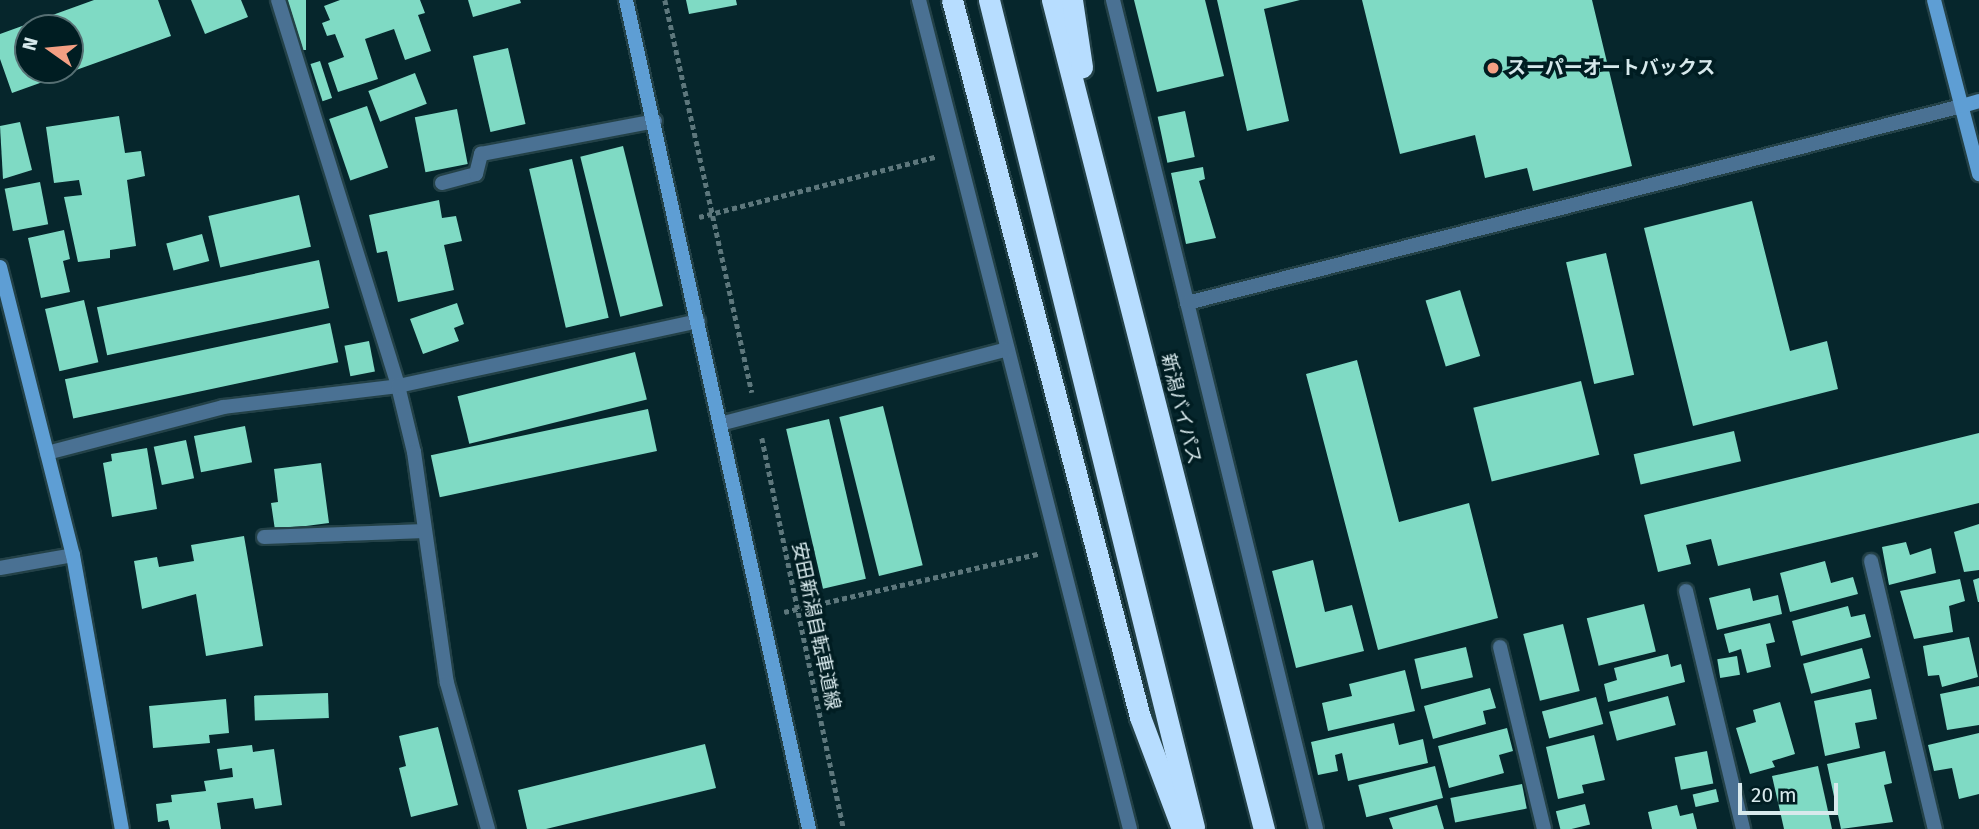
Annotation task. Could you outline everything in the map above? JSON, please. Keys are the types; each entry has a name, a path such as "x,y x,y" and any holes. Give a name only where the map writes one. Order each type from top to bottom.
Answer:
{"highway":[{"path":"952,0 1140,717 1182,829"},
{"path":"989,0 1194,829"},
{"name":"新潟バイパス","path":"1052,0 1264,829"},
{"path":"1072,0 1099,177"}],"street":[{"path":"278,0 398,386 414,452 447,683 488,829"},
{"path":"626,0 678,223 809,829"},
{"path":"919,0 1007,349 1062,549 1129,829"},
{"path":"1113,0 1315,829"},
{"path":"1934,0 1979,174"},
{"path":"1187,303 1979,101"},
{"path":"442,183 476,174 481,154 655,121"},
{"path":"0,267 73,555 122,829"},
{"path":"47,453 223,407 398,386 698,321"},
{"path":"720,424 1007,349"},
{"path":"264,537 425,531"},
{"path":"0,568 73,555"},
{"path":"1871,561 1934,829"},
{"path":"1686,591 1743,829"},
{"path":"1500,647 1544,829"}],"path":[{"path":"665,0 752,393"},
{"path":"678,223 957,151"},
{"name":"安田新潟自転車道線","path":"760,429 844,829"},
{"path":"763,617 1062,549"}],"building":[{"path":"94,0 158,0 171,36 84,67 84,14 55,14"},
{"path":"191,0 241,0 248,17 205,34"},
{"path":"288,0 306,0 306,50 288,50"},
{"path":"340,0 420,0 425,13 418,15 431,51 405,60 394,29 365,39 378,79 338,92 328,63 344,57 335,34 327,36 322,23 330,20 324,6"},
{"path":"468,0 520,0 521,3 473,17"},
{"path":"686,0 736,0 737,5 689,14"},
{"path":"1134,0 1205,0 1224,76 1157,92"},
{"path":"1217,0 1300,0 1264,9 1289,121 1247,131"},
{"name":"スーパーオートバックス","path":"1362,0 1592,0 1632,166 1533,191 1527,168 1485,178 1475,135 1400,154"},
{"path":"14,29 14,84 37,84 12,93 0,59 0,34"},
{"path":"508,48 526,124 490,132 473,56"},
{"path":"320,61 332,98 323,101 310,64"},
{"path":"415,73 427,104 380,122 368,91"},
{"path":"367,106 388,167 350,180 329,119"},
{"path":"457,109 468,164 425,172 415,117"},
{"path":"1185,111 1195,157 1167,163 1158,117"},
{"path":"119,116 125,153 141,151 145,176 127,180 136,246 110,250 110,258 78,262 64,197 82,195 79,180 54,183 46,127"},
{"path":"20,122 32,170 3,179 0,126"},
{"path":"623,146 663,306 620,317 580,157"},
{"path":"572,159 609,318 566,328 529,169"},
{"path":"1203,167 1205,179 1199,181 1216,238 1186,244 1171,173"},
{"path":"40,182 48,224 13,231 5,189"},
{"path":"299,195 311,247 220,268 208,216"},
{"path":"439,200 442,218 456,216 462,241 444,245 454,290 398,302 387,251 377,253 369,215"},
{"path":"1752,201 1790,351 1827,341 1838,389 1693,426 1644,228"},
{"path":"64,230 70,259 63,261 70,292 41,298 28,238"},
{"path":"202,234 209,261 174,271 166,244"},
{"path":"1606,253 1634,375 1594,384 1566,262"},
{"path":"319,260 329,308 107,355 97,307"},
{"path":"1460,290 1480,356 1446,367 1426,301"},
{"path":"84,300 98,362 59,371 45,309"},
{"path":"457,303 464,324 454,328 459,341 423,354 410,319"},
{"path":"330,323 338,362 73,418 65,379"},
{"path":"369,341 375,371 350,376 344,346"},
{"path":"635,352 647,400 469,444 457,396"},
{"path":"1357,360 1399,522 1469,503 1498,618 1378,650 1306,374"},
{"path":"1581,381 1599,455 1492,482 1473,408"},
{"path":"883,406 923,565 879,576 839,417"},
{"path":"648,409 657,451 440,497 431,455"},
{"path":"829,419 866,579 823,589 786,429"},
{"path":"245,426 252,462 201,472 194,436"},
{"path":"1734,431 1741,461 1641,484 1634,454"},
{"path":"1979,433 1979,503 1718,566 1711,539 1686,545 1691,564 1658,572 1644,515"},
{"path":"186,440 194,478 162,485 154,447"},
{"path":"147,448 157,509 112,517 103,463 112,461 111,454"},
{"path":"321,463 329,523 275,530 271,503 278,502 274,469"},
{"path":"1979,524 1979,570 1964,572 1954,532"},
{"path":"244,536 263,646 206,656 196,594 142,609 134,561 157,557 159,567 194,561 191,545"},
{"path":"1906,542 1910,555 1931,548 1936,573 1889,585 1882,547"},
{"path":"1313,560 1325,612 1352,605 1364,651 1296,668 1272,571"},
{"path":"1825,561 1831,583 1853,577 1858,594 1790,612 1780,573"},
{"path":"1979,578 1979,602 1978,602 1973,580"},
{"path":"1960,579 1965,601 1949,606 1953,632 1914,639 1900,591"},
{"path":"1750,588 1753,601 1778,595 1782,614 1717,630 1709,598"},
{"path":"1644,604 1656,652 1599,666 1587,618"},
{"path":"1848,606 1851,617 1865,614 1871,637 1801,656 1792,621"},
{"path":"1770,623 1775,642 1766,644 1771,667 1747,673 1741,649 1729,653 1724,634"},
{"path":"1563,624 1580,691 1540,701 1523,634"},
{"path":"1969,637 1978,677 1942,687 1939,675 1928,676 1923,646"},
{"path":"1466,647 1473,677 1421,689 1414,659"},
{"path":"1862,648 1870,678 1811,694 1803,664"},
{"path":"1668,654 1671,667 1681,664 1685,682 1608,702 1604,684 1617,680 1614,668"},
{"path":"1737,656 1740,675 1720,678 1717,659"},
{"path":"1405,670 1415,711 1328,731 1322,703 1352,696 1349,684"},
{"path":"1979,686 1979,725 1947,730 1940,694"},
{"path":"1490,688 1496,708 1483,711 1486,724 1433,739 1424,706"},
{"path":"1871,689 1877,719 1855,723 1860,748 1825,756 1814,701"},
{"path":"328,693 329,718 255,721 254,696"},
{"path":"1668,696 1676,725 1617,741 1609,712"},
{"path":"1596,697 1603,724 1549,739 1542,711"},
{"path":"226,699 229,733 209,735 210,743 153,748 149,706"},
{"path":"1780,702 1795,754 1772,761 1775,767 1750,774 1736,728 1756,722 1753,710"},
{"path":"1394,723 1399,745 1423,739 1428,763 1348,781 1342,753 1335,755 1338,771 1318,775 1311,742"},
{"path":"438,727 458,805 411,817 399,768 406,766 399,736"},
{"path":"1507,728 1513,751 1499,755 1504,773 1449,788 1438,746"},
{"path":"1979,733 1979,794 1959,799 1952,768 1934,771 1928,745"},
{"path":"1594,735 1605,780 1582,785 1584,793 1558,799 1546,747"},
{"path":"705,744 716,788 546,829 527,829 518,790"},
{"path":"252,745 253,752 274,749 282,805 255,809 253,798 217,803 221,829 170,829 168,820 158,822 156,804 172,802 171,795 206,791 204,781 233,777 232,768 220,770 217,749"},
{"path":"1707,751 1713,783 1681,790 1675,757"},
{"path":"1885,751 1892,783 1884,785 1893,822 1841,829 1827,764"},
{"path":"1435,766 1443,798 1366,817 1358,785"},
{"path":"1818,766 1832,829 1784,829 1772,776"},
{"path":"1522,784 1527,809 1455,822 1450,798"},
{"path":"1716,789 1719,802 1696,807 1693,794"},
{"path":"1585,804 1590,824 1560,829 1556,811"},
{"path":"1437,805 1444,829 1393,829 1389,818"},
{"path":"1677,805 1680,816 1693,813 1697,829 1652,829 1648,812"}],"place":[{"name":"スーパーオートバックス","path":"1493,68"}]}
